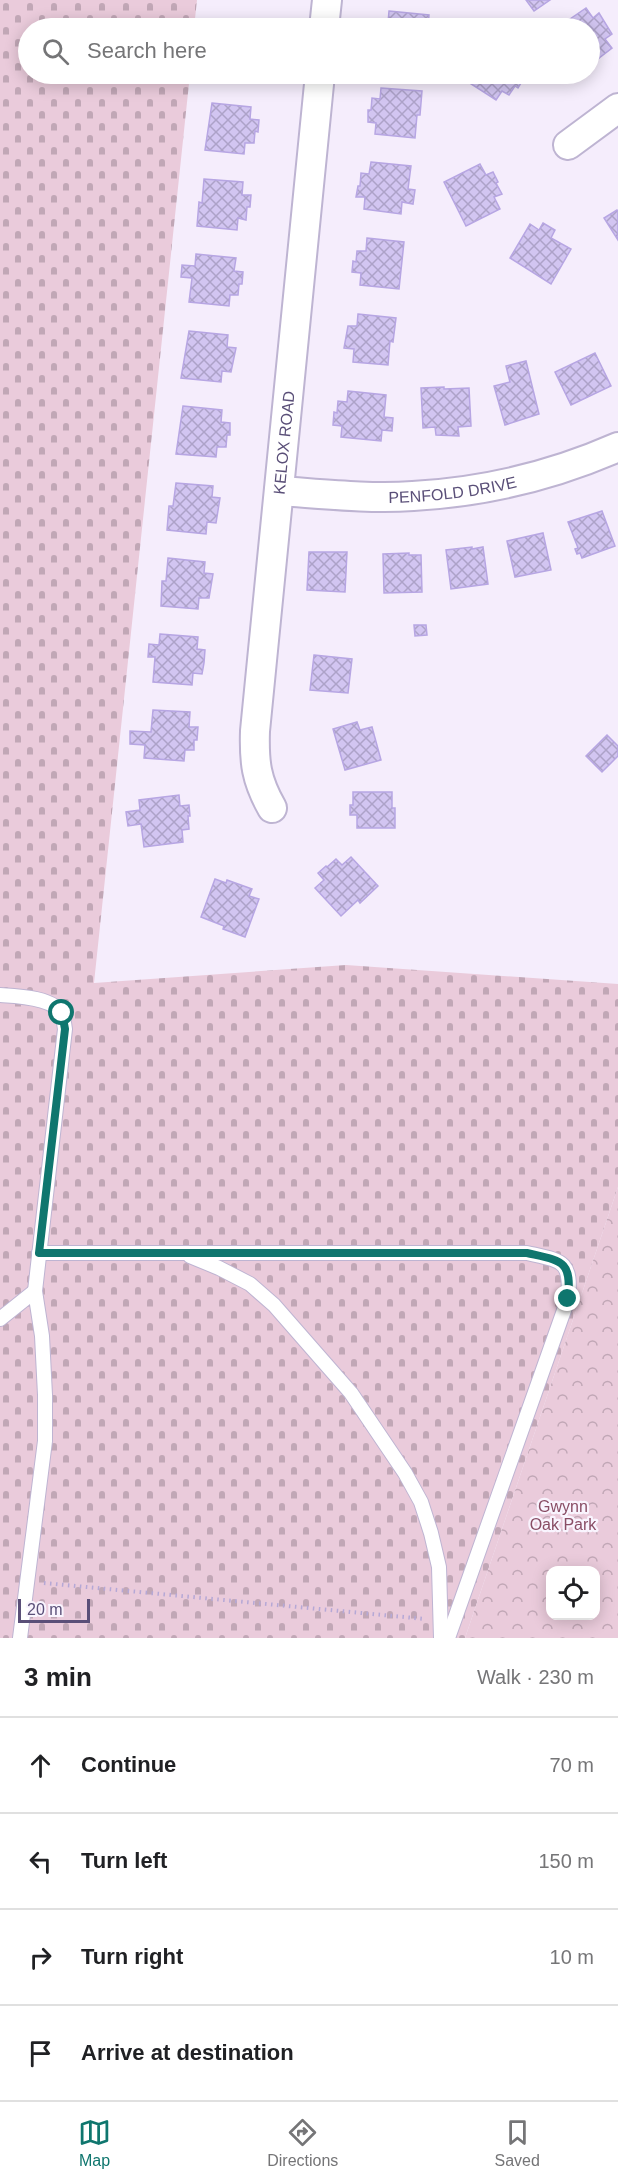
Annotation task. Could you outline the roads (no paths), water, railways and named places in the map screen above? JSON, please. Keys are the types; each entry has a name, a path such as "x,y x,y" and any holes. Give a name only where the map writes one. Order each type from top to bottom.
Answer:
{"street":[{"path":"325,18 327,0"},
{"name":"KELOX ROAD","path":"272,807 262,790 256,772 255,731 319,84"},
{"path":"568,146 618,108"},
{"name":"PENFOLD DRIVE","path":"279,491 360,496 412,496 472,490 529,479 581,463 618,447"}],"lane":[{"path":"0,995 34,998 54,1005 62,1013 65,1029 35,1291 42,1336 45,1441 20,1638"},
{"path":"39,1253 527,1253 551,1258 562,1264 570,1278 568,1299 448,1638"},
{"path":"182,1253 250,1284 274,1305 351,1393 378,1432 422,1502 439,1567 441,1638"},
{"path":"0,1319 35,1291"}],"park label":[{"name":"Gwynn Oak Park","path":"563,1515"}]}
